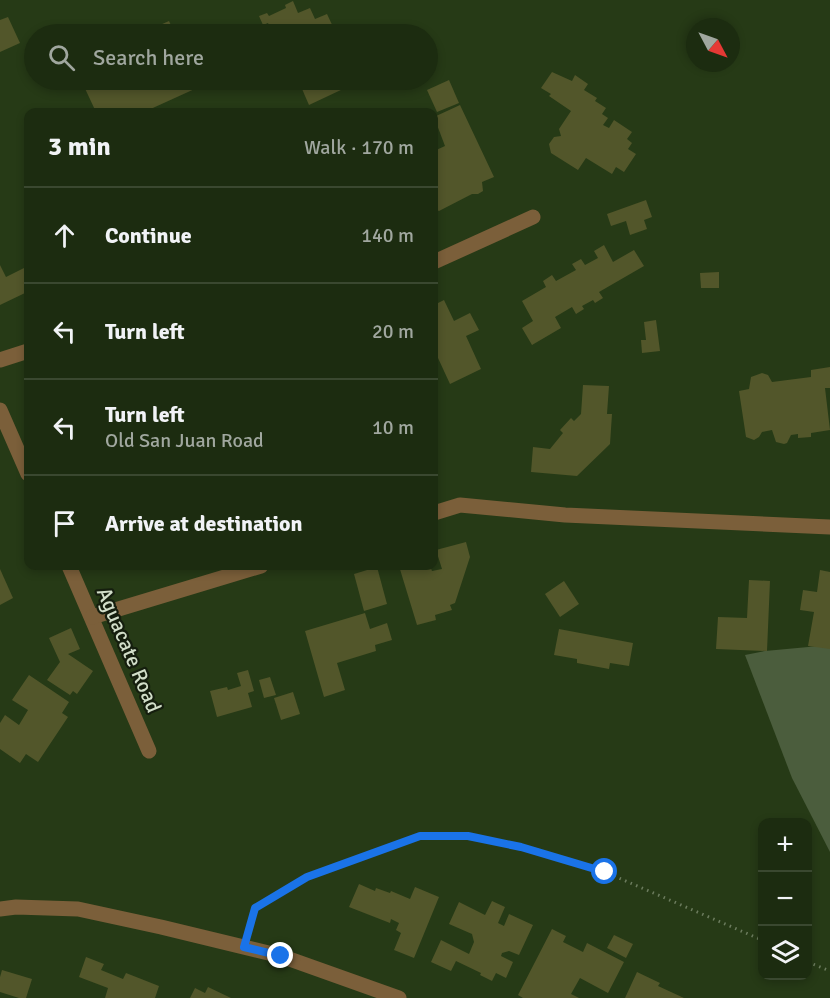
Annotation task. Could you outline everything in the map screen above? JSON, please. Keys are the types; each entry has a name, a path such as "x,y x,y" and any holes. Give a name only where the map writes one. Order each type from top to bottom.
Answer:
{"street":[{"path":"438,260 533,217"},
{"path":"0,360 24,352"},
{"path":"0,410 24,465"},
{"path":"438,512 460,505 565,514 830,527"},
{"name":"Aguacate Road","path":"71,570 149,751"},
{"path":"92,617 248,570"},
{"path":"0,909 16,907 78,909 281,956 399,998"}],"path":[{"path":"244,947 255,908 307,877 420,836 468,836 521,847 605,872 758,938"},
{"path":"812,964 830,971"}],"green space":[{"path":"830,645 830,852 792,778 745,655"}],"building":[{"path":"293,1 298,13 310,8 315,19 327,14 332,24 263,24 259,16 267,13 269,16 286,8 285,5"},
{"path":"8,17 20,43 0,52 0,20"},
{"path":"552,72 572,81 575,75 588,84 584,90 597,98 595,101 606,108 602,114 608,118 603,125 609,128 614,120 632,132 627,139 632,143 628,149 636,154 624,172 616,167 612,174 586,158 578,170 551,153 549,144 554,137 561,136 559,129 571,111 541,88"},
{"path":"449,80 459,103 438,112 427,90 438,90 438,85"},
{"path":"86,90 192,90 153,108 94,108"},
{"path":"302,90 341,90 309,105"},
{"path":"460,105 494,177 482,182 483,191 472,194 439,211 438,149 445,146 438,128 438,115"},
{"path":"646,200 652,217 644,220 647,229 630,235 626,221 611,226 607,214"},
{"path":"604,245 613,262 634,250 644,266 599,292 603,298 595,303 593,300 582,306 584,309 576,314 572,307 555,317 561,328 532,345 522,328 533,321 522,301 546,287 543,281 552,275 556,281 576,270 572,264 581,259 585,265 598,258 594,251"},
{"path":"0,265 6,277 24,268 24,293 0,305"},
{"path":"719,272 719,288 701,288 700,273"},
{"path":"444,300 454,321 470,313 479,330 466,336 481,369 450,384 438,358 438,303"},
{"path":"656,320 660,351 642,353 641,340 646,340 644,322"},
{"path":"830,367 830,388 825,388 830,430 811,433 811,437 798,438 798,434 791,435 784,444 776,442 772,430 762,432 754,440 746,437 739,391 749,389 751,377 762,373 768,375 772,382 811,377 811,370"},
{"path":"583,385 609,386 607,414 612,414 610,444 577,476 531,472 533,447 550,449 563,433 560,430 571,418 574,421 581,414"},
{"path":"466,542 470,557 455,603 450,605 452,610 435,615 436,620 417,625 400,570 442,569 438,549"},
{"path":"0,569 13,598 0,605"},
{"path":"378,570 387,604 364,611 354,574"},
{"path":"820,570 830,572 830,649 808,646 814,612 800,610 803,590 817,592"},
{"path":"749,580 770,581 767,651 716,649 718,617 747,618"},
{"path":"564,581 579,604 560,617 545,594"},
{"path":"365,613 370,629 387,623 392,640 375,645 376,651 337,663 345,690 324,697 305,631"},
{"path":"71,628 80,649 68,654 93,671 77,694 73,691 70,695 47,680 60,662 49,638"},
{"path":"559,629 633,643 629,666 610,663 609,669 577,663 577,659 554,655"},
{"path":"248,670 254,691 248,693 252,707 217,717 210,691 227,687 228,690 241,686 237,673"},
{"path":"29,675 69,702 62,713 68,717 38,762 26,754 20,763 0,749 0,723 5,715 19,725 28,710 12,700"},
{"path":"270,677 276,695 264,698 259,680"},
{"path":"293,692 300,714 281,720 274,698"},
{"path":"359,884 375,891 376,888 390,893 391,891 410,899 415,887 439,897 414,958 394,950 401,933 396,930 399,923 391,919 390,923 349,907"},
{"path":"492,901 505,907 498,923 504,926 509,914 533,925 519,955 509,951 502,953 501,956 513,962 506,978 496,973 492,981 456,961 451,971 431,962 441,940 469,954 474,942 472,934 449,924 459,902 485,915"},
{"path":"552,929 566,936 563,942 583,952 587,943 624,962 608,993 580,978 571,994 579,998 523,998 518,995"},
{"path":"614,935 633,944 626,958 607,948"},
{"path":"86,957 104,964 101,970 123,979 126,973 159,986 155,998 105,998 108,988 79,977"},
{"path":"2,970 32,979 26,998 0,992"},
{"path":"637,972 660,983 658,986 684,998 625,998"},
{"path":"208,987 231,998 190,998 195,988 205,993"}],"route":[{"path":"281,956 244,947 255,908 307,877 420,836 468,836 521,847 605,872"}]}
